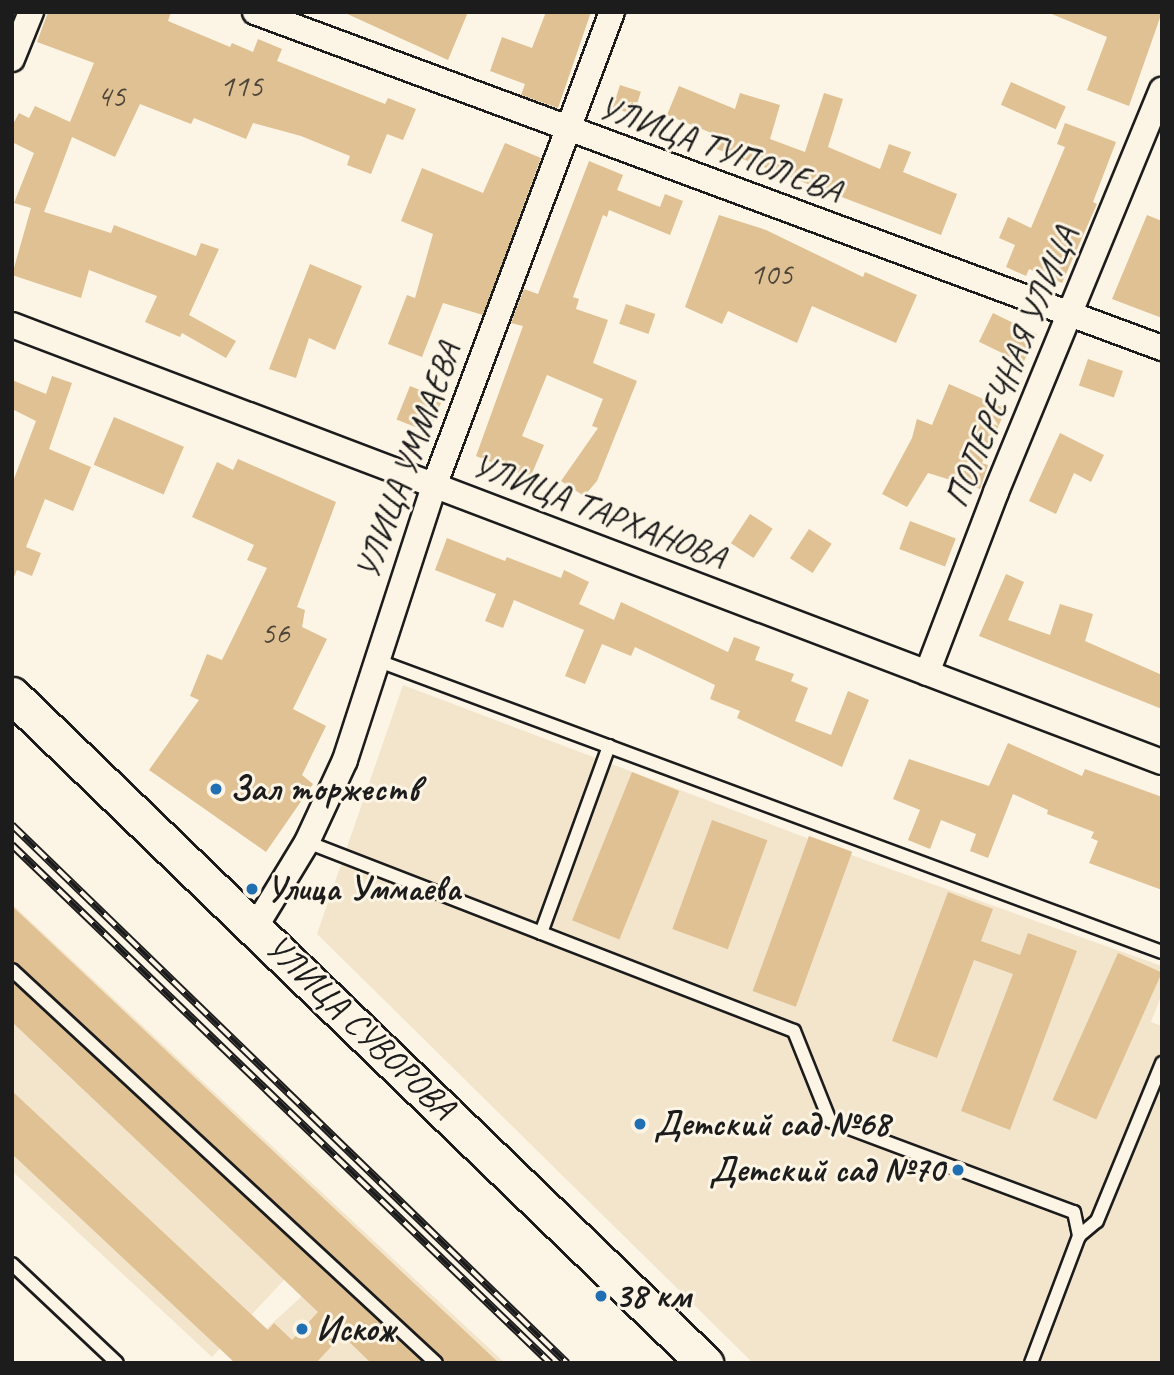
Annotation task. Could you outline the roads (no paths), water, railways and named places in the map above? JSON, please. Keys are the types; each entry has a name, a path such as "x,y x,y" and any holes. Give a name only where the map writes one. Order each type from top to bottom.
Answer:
{"main road":[{"name":"УЛИЦА СУВОРОВА","path":"12,695 256,926 705,1363"}],"street":[{"path":"12,59 31,12"},
{"name":"УЛИЦА ТУПОЛЕВА","path":"255,12 569,131 1162,348"},
{"name":"УЛИЦА УММАЕВА","path":"256,926 307,842 345,760 434,486 612,12"},
{"name":"ПОПЕРЕЧНАЯ УЛИЦА","path":"927,673 1162,90"},
{"name":"УЛИЦА ТАРХАНОВА","path":"12,325 1162,762"}],"lane":[{"path":"376,660 1162,952"},
{"path":"541,933 609,746"},
{"path":"307,842 794,1031 830,1121 1074,1212 1079,1236"},
{"path":"12,970 436,1363"},
{"path":"1031,1363 1079,1236 1097,1220 1162,1063"},
{"path":"12,1264 117,1363"}],"railway":[{"path":"12,825 567,1363"},
{"path":"12,845 550,1363"}],"place":[{"name":"Зал торжеств","path":"216,789"},
{"name":"Улица Уммаева","path":"252,889"},
{"name":"Детский сад №68","path":"640,1124"},
{"name":"Детский сад №70","path":"958,1170"},
{"name":"38 км","path":"601,1296"},
{"name":"Искож","path":"302,1329"}]}
